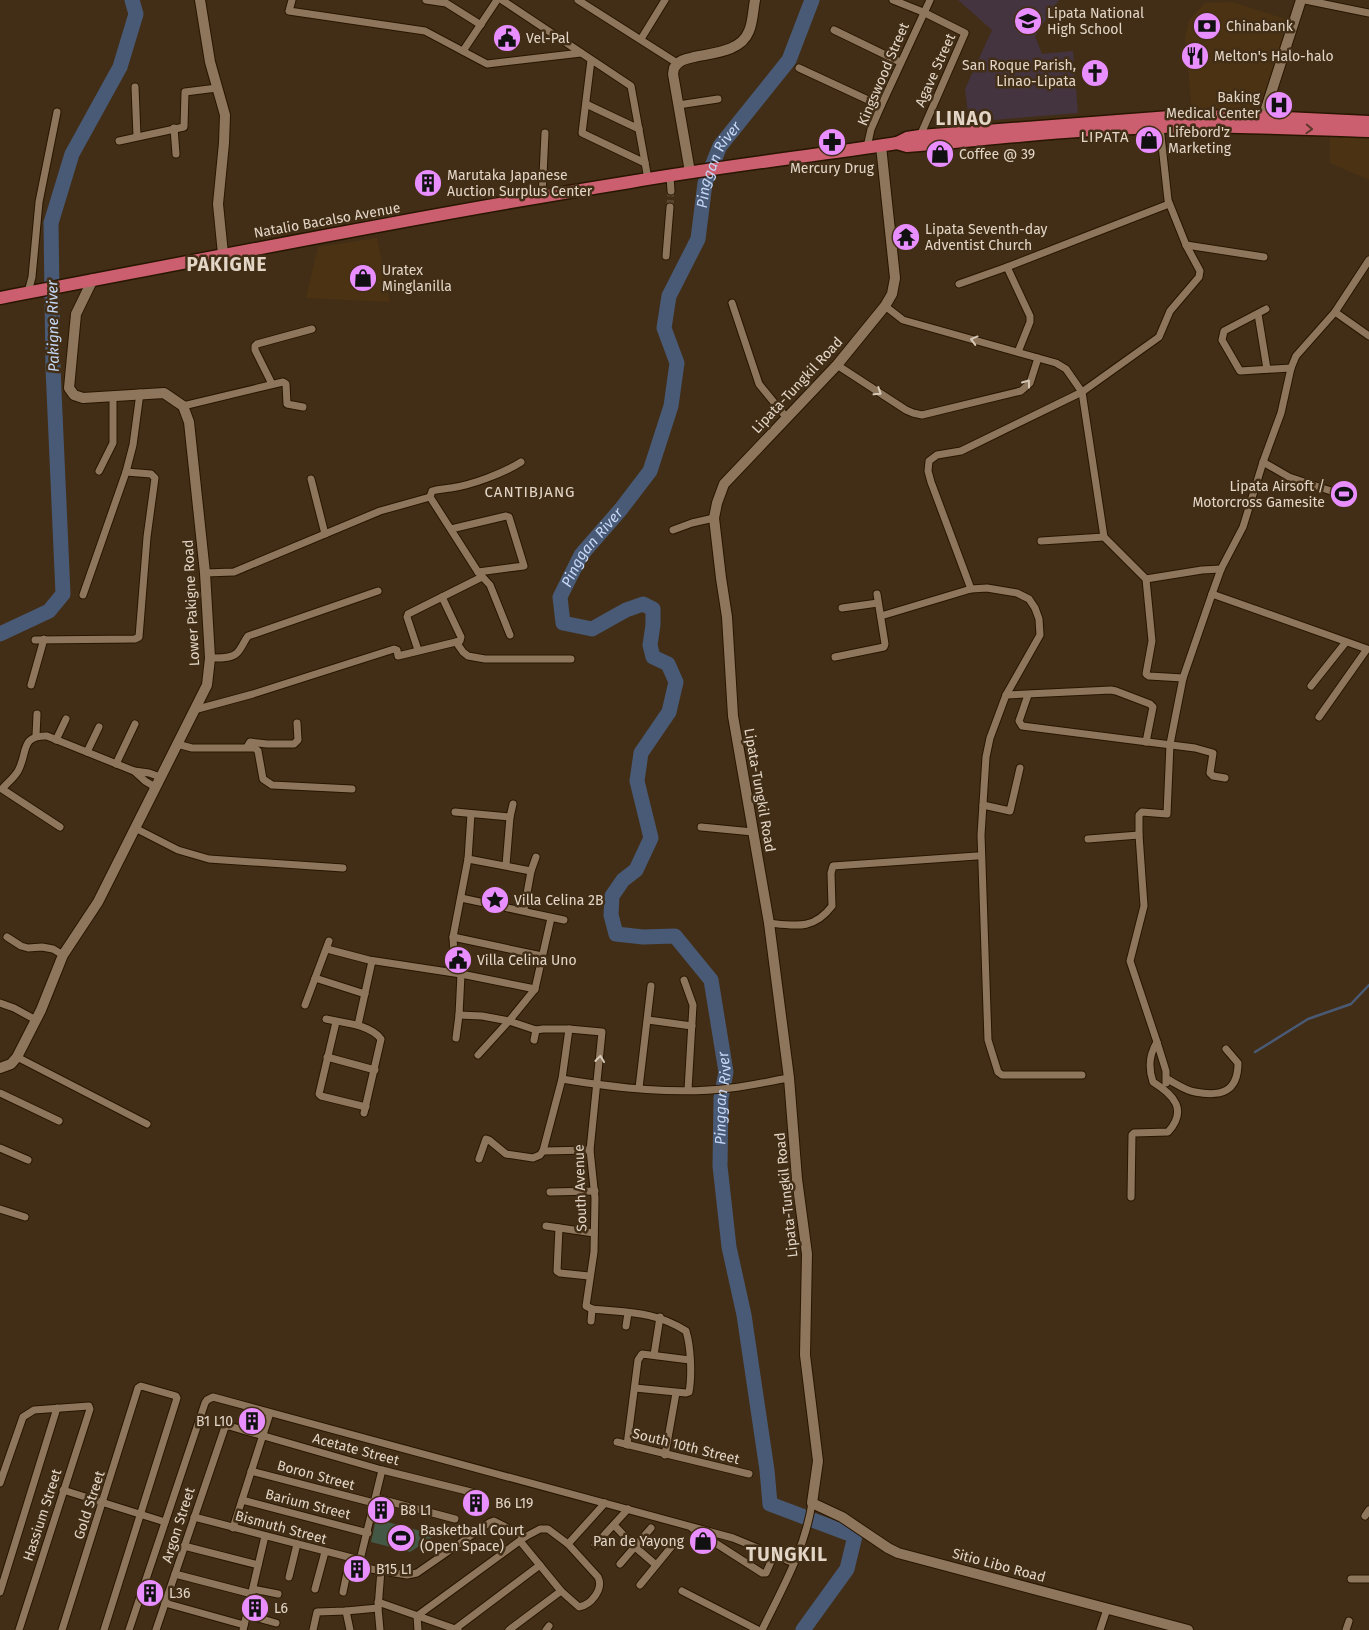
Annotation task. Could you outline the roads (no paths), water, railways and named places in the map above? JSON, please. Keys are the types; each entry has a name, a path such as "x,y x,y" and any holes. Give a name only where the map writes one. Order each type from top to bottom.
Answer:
{"highway":[{"name":"Natalio Bacalso Avenue","path":"0,298 223,254 542,196 726,166 881,146 920,136 1161,117 1262,122 1369,131"},
{"name":"Natalio Bacalso Avenue","path":"897,143 907,146 1080,132 1262,122 1369,122"}],"street":[{"path":"200,0 210,62 224,115 224,143 218,204 223,254"},
{"path":"292,0 289,11 425,31 486,64 581,53"},
{"path":"426,0 446,3 481,25"},
{"path":"463,51 497,0"},
{"path":"502,0 631,86 648,179"},
{"path":"578,0 585,2 677,63"},
{"path":"640,39 665,0"},
{"path":"694,171 678,106 673,74 674,68 682,60 737,46 743,41 749,33 755,0"},
{"name":"Agave Street","path":"893,0 923,12 965,33 920,136"},
{"name":"Kingswood Street","path":"867,147 871,129 930,0"},
{"path":"1262,122 1301,0"},
{"path":"1306,0 1369,13"},
{"path":"834,30 900,62"},
{"path":"591,60 582,133 645,163"},
{"path":"799,68 881,106"},
{"path":"135,87 137,136"},
{"path":"118,141 185,126 186,91 217,88"},
{"path":"678,106 718,99"},
{"path":"586,104 639,129"},
{"path":"32,292 38,202 57,112"},
{"path":"971,588 931,482 928,471 929,461 937,455 961,451 1082,392 1159,337 1170,311 1200,275 1200,271 1186,245 1169,204 1160,127"},
{"path":"174,128 176,154"},
{"path":"542,196 545,132"},
{"name":"Lipata-Tungkil Road","path":"812,1506 818,1461 805,1355 807,1254 797,1179 789,1078 769,923 734,716 727,617 720,578 714,518 724,484 837,365 885,306 892,294 895,278 881,146"},
{"path":"670,176 671,191"},
{"path":"959,284 1169,204"},
{"path":"666,256 670,207"},
{"path":"1186,245 1264,257"},
{"path":"1166,1090 1166,1071 1130,961 1144,906 1139,815 1140,813 1167,814 1170,744 1183,678 1212,594 1243,527 1263,462 1281,413 1291,368 1296,356 1335,312 1369,260"},
{"path":"1007,267 1030,316 1030,322 1018,352"},
{"path":"93,279 76,314 69,388 74,394 83,398 164,393 183,406 272,384 285,383 287,404 303,407"},
{"path":"732,303 759,384 786,417"},
{"path":"885,306 902,320 1056,363 1066,369 1082,392 1104,536 1146,579 1152,641 1146,674 1149,676 1183,678"},
{"path":"1266,309 1224,332 1222,340 1238,370 1244,372 1291,368"},
{"path":"1335,312 1369,336"},
{"path":"1258,314 1267,369"},
{"path":"272,384 255,350 255,346 312,329"},
{"path":"837,365 906,410 913,414 922,415 1021,391 1030,383 1038,358"},
{"path":"83,594 126,472 133,445 140,393"},
{"path":"99,470 113,443 113,396"},
{"name":"Lower Pakigne Road","path":"0,1068 11,1064 17,1057 36,1020 63,955 98,902 207,685 210,658 205,573 189,422 183,406"},
{"path":"430,497 432,491 439,488 451,488 477,481 508,470 521,462"},
{"path":"1263,462 1288,477 1340,494"},
{"path":"35,640 135,639 139,637 147,537 155,478 151,474 126,472"},
{"path":"311,480 325,534"},
{"path":"205,573 234,572 380,511 430,497"},
{"path":"430,497 480,574 490,585 510,636"},
{"path":"418,650 407,615 442,598 480,574 524,566 509,517 506,516 452,530"},
{"path":"673,530 714,518"},
{"path":"1041,541 1104,536"},
{"path":"1146,579 1202,570 1222,569"},
{"path":"881,616 971,588 987,588 1016,593 1029,599 1035,608 1039,619 1040,635 1006,695 990,738 986,757 982,856 988,1040 998,1072 1004,1076 1082,1075"},
{"path":"210,658 234,655 248,636 378,591"},
{"path":"835,656 884,647 877,594"},
{"path":"1212,594 1366,649 1319,717"},
{"path":"194,710 253,694 394,649 397,650 398,656 460,641 461,637 442,598"},
{"path":"842,608 878,603"},
{"path":"31,685 44,640"},
{"path":"456,642 468,656 478,658 501,660 571,659"},
{"path":"1311,686 1346,642"},
{"path":"1006,695 1111,690 1150,704 1154,710 1146,742"},
{"path":"1028,695 1018,721 1022,726 1195,748 1214,753 1210,773 1213,776 1225,778"},
{"path":"36,736 37,714"},
{"path":"56,740 66,719"},
{"path":"247,747 253,741 266,744 294,744 298,740 297,723"},
{"path":"116,764 135,724"},
{"path":"87,752 99,727"},
{"path":"60,827 1,789 17,772 28,741 36,736 47,736 134,771 149,773 158,782"},
{"path":"177,744 192,748 247,747 257,749 263,779 272,785 352,789"},
{"path":"983,805 1010,811 1020,768"},
{"path":"506,865 510,817 514,804"},
{"path":"455,812 510,817"},
{"path":"456,1038 461,974 454,955 454,937 468,859 471,814"},
{"path":"701,827 753,832"},
{"path":"135,828 178,850 209,859 343,868"},
{"path":"1088,839 1139,835"},
{"path":"769,923 800,926 820,919 832,906 831,873 833,866 977,856"},
{"path":"524,910 531,871 536,857"},
{"path":"468,859 531,871"},
{"path":"461,898 564,920"},
{"path":"478,1055 535,989 551,918"},
{"path":"7,937 21,946 53,949 63,955"},
{"path":"454,937 542,956"},
{"path":"305,1004 329,941"},
{"path":"327,949 372,960 461,974 535,989"},
{"path":"358,1025 372,960"},
{"path":"315,978 365,994"},
{"path":"684,980 693,1005 688,1090"},
{"path":"639,1088 651,986"},
{"path":"0,1003 36,1020"},
{"path":"459,1015 482,1016 509,1021 536,1030 569,1029 562,1079 543,1151 540,1155 532,1158 506,1154 486,1139 479,1159"},
{"path":"326,1019 358,1025 379,1036 381,1039 365,1110 320,1095 336,1022"},
{"path":"648,1020 692,1026"},
{"name":"South Avenue","path":"569,1029 602,1032 590,1150 594,1191 594,1252 586,1306 592,1309"},
{"path":"534,1040 536,1030"},
{"path":"1131,1197 1132,1135 1134,1133 1168,1132 1178,1119 1178,1108 1166,1090 1153,1082 1149,1070 1151,1052 1157,1042"},
{"path":"1166,1079 1194,1092 1220,1094 1231,1088 1238,1075 1238,1063 1226,1049"},
{"path":"17,1057 147,1124"},
{"path":"327,1057 375,1070"},
{"path":"562,1079 597,1085 688,1090 729,1088 789,1078"},
{"path":"0,1093 59,1120"},
{"path":"0,1148 28,1160"},
{"path":"543,1151 590,1150"},
{"path":"550,1192 594,1191"},
{"path":"0,1209 25,1217"},
{"path":"546,1226 594,1233"},
{"path":"558,1228 557,1271 560,1273 590,1276"},
{"path":"591,1321 592,1309 646,1314 660,1317 686,1331 690,1360 689,1392 676,1393 634,1388"},
{"path":"626,1326 628,1313"},
{"path":"654,1355 660,1317"},
{"path":"627,1445 638,1360 642,1354 690,1360"},
{"name":"Gold Street","path":"62,1630 138,1388 141,1386 175,1395 178,1398 140,1514"},
{"path":"665,1455 676,1393"},
{"path":"129,1630 164,1522 207,1400 216,1397 270,1414 733,1538 794,1563"},
{"name":"Hassium Street","path":"19,1630 90,1409 88,1406 57,1408"},
{"path":"0,1483 4,1460 23,1417 34,1410 57,1408 0,1592"},
{"path":"233,1528 270,1414"},
{"name":"Acetate Street","path":"224,1428 226,1426 382,1470 482,1495"},
{"name":"Argon Street","path":"156,1630 224,1428"},
{"name":"South 10th Street","path":"617,1442 749,1474"},
{"path":"368,1533 382,1470"},
{"name":"Boron Street","path":"251,1471 455,1519"},
{"path":"63,1490 164,1522"},
{"name":"Barium Street","path":"242,1500 368,1533"},
{"path":"568,1544 605,1503"},
{"path":"762,1630 807,1532 812,1506"},
{"name":"Sitio Libo Road","path":"812,1506 842,1517 898,1553 1188,1630"},
{"path":"595,1545 628,1509"},
{"path":"104,1630 140,1514"},
{"name":"Bismuth Street","path":"194,1517 359,1560 362,1559 368,1533"},
{"path":"371,1569 407,1575 417,1573 489,1523 494,1522 522,1539 561,1591 578,1607 589,1603 600,1588 601,1582 568,1544 548,1528 540,1529 522,1539 417,1616"},
{"path":"614,1525 656,1565"},
{"path":"686,1525 762,1573 766,1573 774,1555"},
{"path":"620,1564 651,1528"},
{"path":"165,1603 244,1627 265,1536"},
{"path":"289,1577 297,1544"},
{"path":"184,1546 258,1565"},
{"path":"640,1585 672,1546"},
{"path":"315,1589 325,1552"},
{"path":"342,1592 350,1558"},
{"path":"313,1630 317,1612 346,1611 378,1605 458,1629 540,1565"},
{"path":"380,1630 378,1605 381,1570"},
{"path":"175,1574 252,1591 278,1594"},
{"path":"1351,1579 1369,1579"},
{"path":"509,1630 561,1591"},
{"path":"682,1591 758,1630"},
{"path":"1100,1630 1108,1609"},
{"path":"346,1611 350,1630"},
{"path":"247,1615 276,1623"},
{"path":"417,1616 418,1630"},
{"path":"1346,1630 1349,1620"}],"waterway":[{"name":"Pakigne River","path":"0,634 49,611 63,594 53,368 51,223 72,154 120,67 136,14 132,0"},
{"name":"Pinggan River","path":"803,1630 847,1569 855,1536 770,1504 767,1470 744,1315 729,1247 720,1166 721,1098 726,1072 711,980 675,936 643,937 616,934 611,915 612,896 623,880 636,870 651,838 637,781 641,753 669,712 676,682 668,664 653,657 650,645 653,609 643,604 626,610 592,629 563,623 560,597 581,555 621,509 650,471 671,406 677,363 664,328 669,296 698,239 705,183 720,146 789,60 812,0"},
{"path":"1255,1052 1308,1019 1351,1004 1369,985"}],"tunnel":[{"path":"670,207 671,191"}],"place":[{"name":"Lipata National High School","path":"1028,21"},
{"name":"Chinabank","path":"1207,26"},
{"name":"Vel-Pal","path":"507,38"},
{"name":"Melton's Halo-halo","path":"1195,56"},
{"name":"San Roque Parish, Linao-Lipata","path":"1095,73"},
{"name":"Baking Medical Center","path":"1279,105"},
{"name":"Lifebord'z Marketing","path":"1149,140"},
{"name":"Mercury Drug","path":"832,142"},
{"name":"Coffee @ 39","path":"940,154"},
{"name":"Marutaka Japanese Auction Surplus Center","path":"428,183"},
{"name":"Lipata Seventh-day Adventist Church","path":"906,237"},
{"name":"Uratex Minglanilla","path":"363,278"},
{"name":"Lipata Airsoft / Motorcross Gamesite","path":"1344,494"},
{"name":"Villa Celina 2B","path":"495,900"},
{"name":"Villa Celina Uno","path":"458,960"},
{"name":"B1 L10","path":"252,1421"},
{"name":"B6 L19","path":"476,1503"},
{"name":"B8 L1","path":"381,1510"},
{"name":"Basketball Court (Open Space)","path":"401,1538"},
{"name":"Pan de Yayong","path":"703,1541"},
{"name":"B15 L1","path":"357,1569"},
{"name":"L36","path":"150,1593"},
{"name":"L6","path":"255,1608"}],"district":[{"name":"LINAO","path":"964,118"},
{"name":"LIPATA","path":"1105,137"},
{"name":"PAKIGNE","path":"227,264"},
{"name":"CANTIBJANG","path":"530,492"},
{"name":"TUNGKIL","path":"787,1554"}]}
